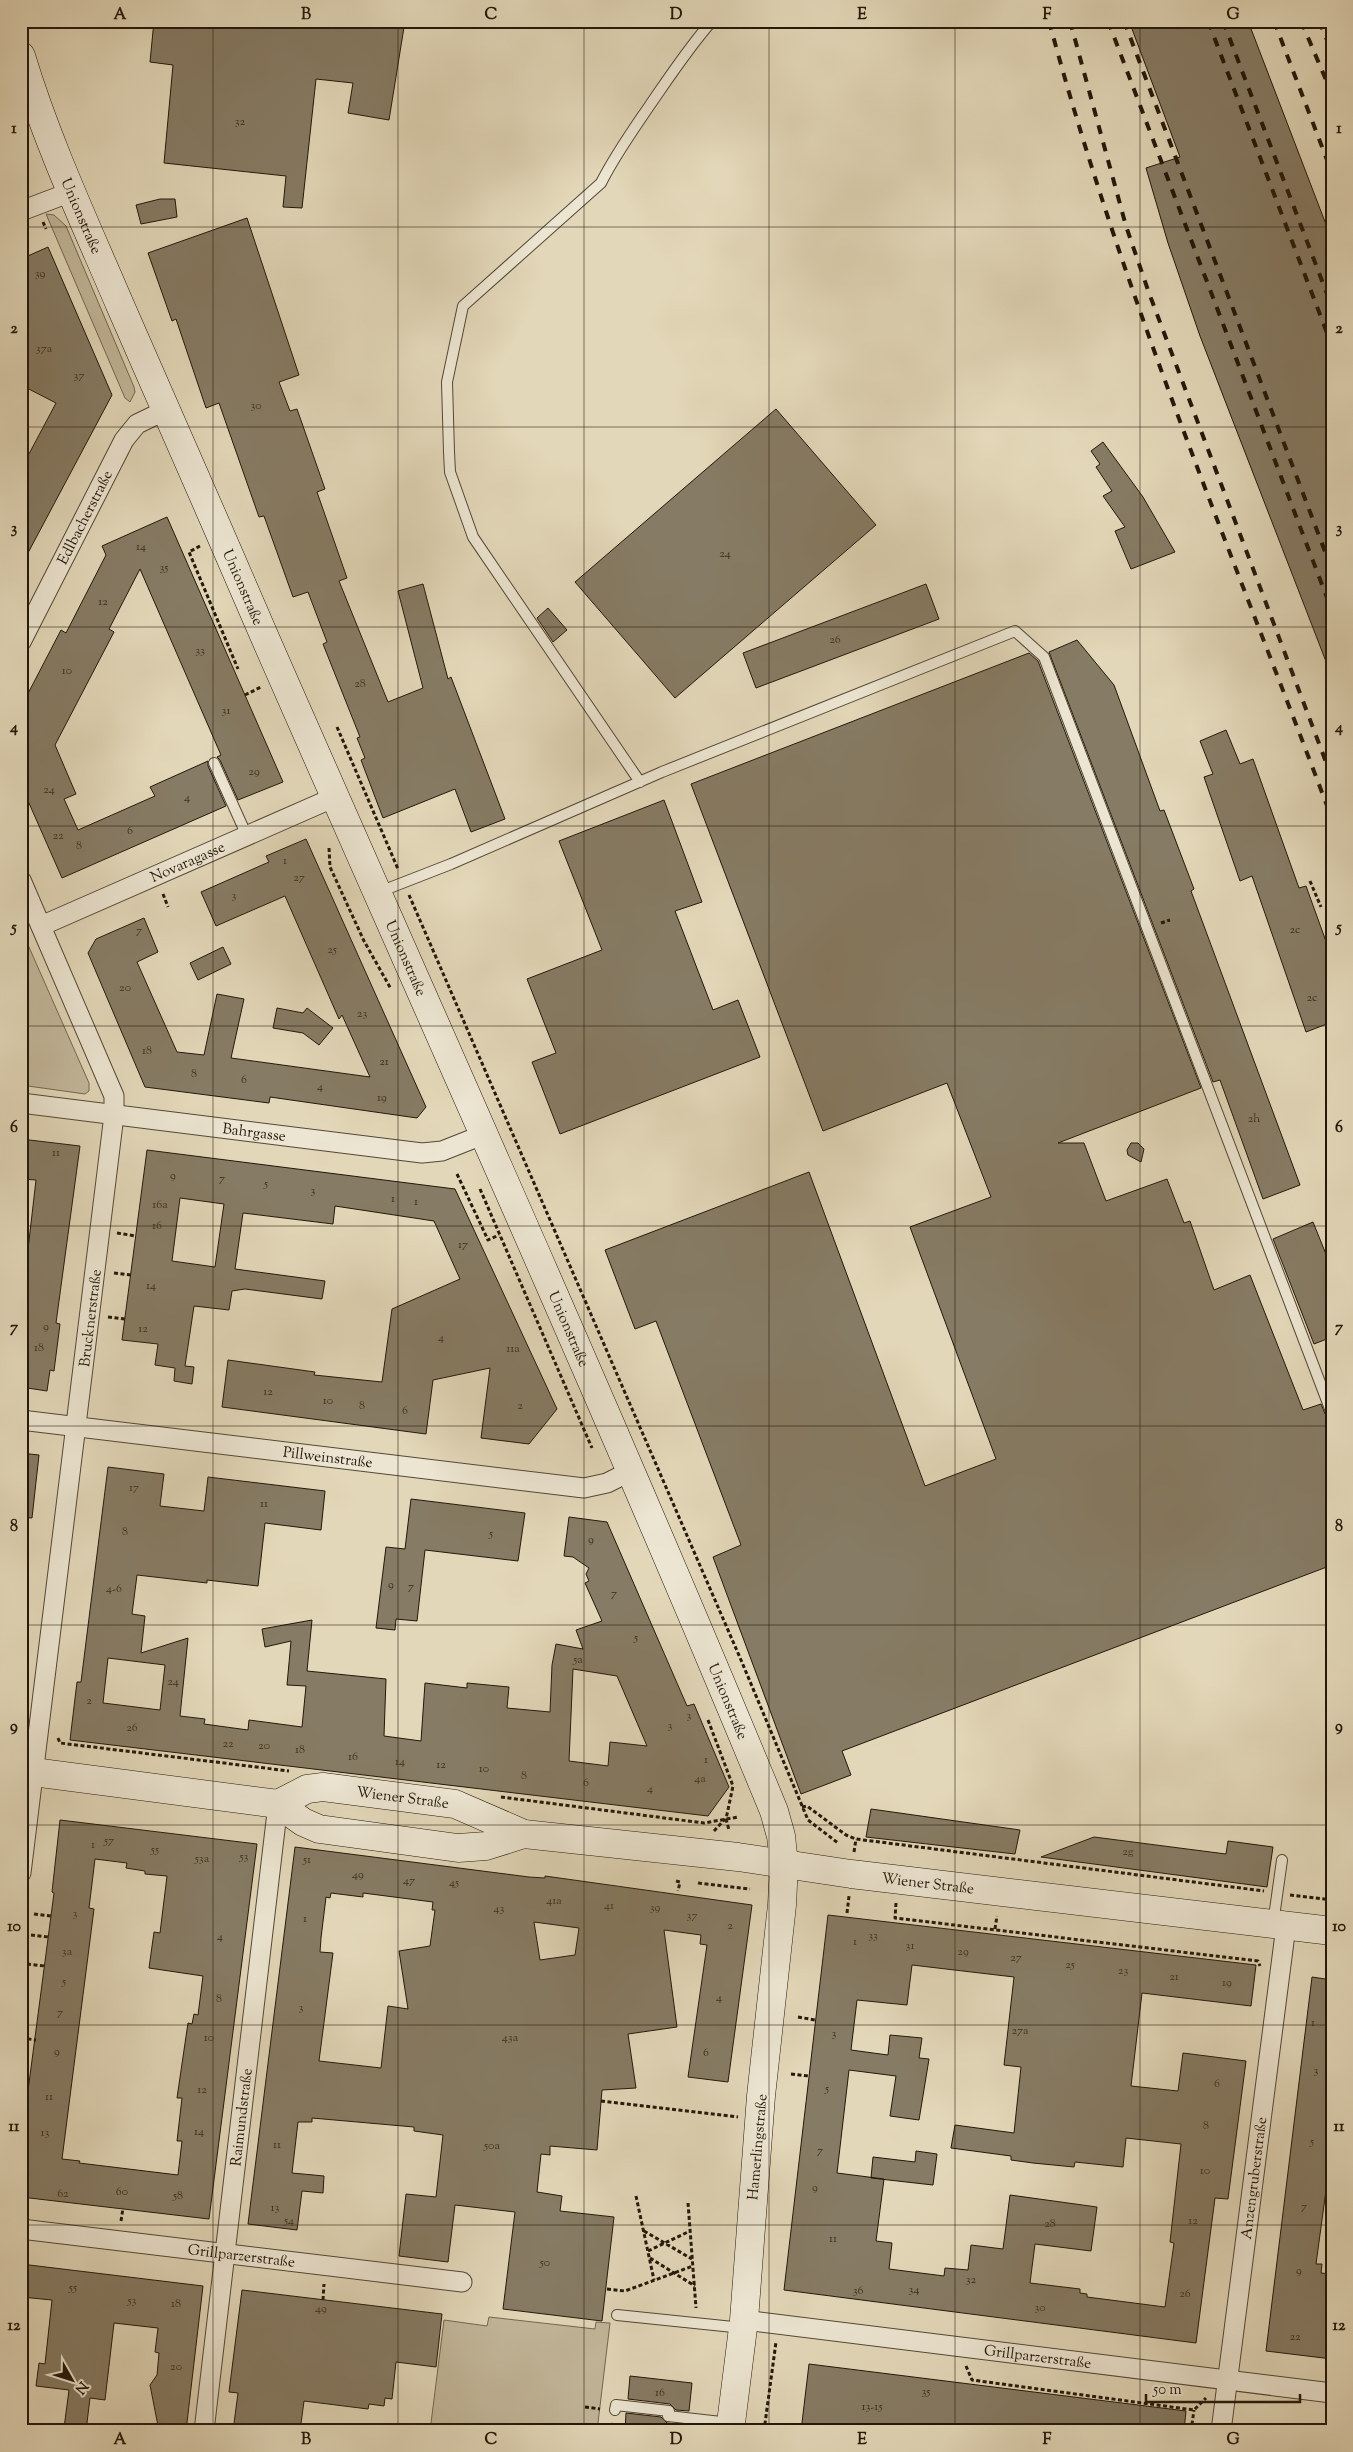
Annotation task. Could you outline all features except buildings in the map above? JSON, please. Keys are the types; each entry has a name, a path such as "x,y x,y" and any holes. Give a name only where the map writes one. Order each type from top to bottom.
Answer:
{"main road":[{"name":"Unionstraße","path":"21,56 31,90 71,192 631,1471 774,1811 781,1836 784,1864"},
{"name":"Wiener Straße","path":"25,1771 278,1804 303,1822 319,1829 458,1848 486,1846 524,1834"},
{"name":"Wiener Straße","path":"278,1804 307,1788 323,1787 455,1804 524,1834 594,1840 851,1874 1332,1931"},
{"name":"Hamerlingstraße","path":"731,2427 743,2324 761,2096 782,1905 784,1864"}],"street":[{"path":"21,211 71,192"},
{"name":"Edlbacherstraße","path":"21,642 124,440 137,424 166,410"},
{"name":"Novaragasse","path":"41,926 335,797"},
{"name":"Brucknerstraße","path":"21,880 114,1096 114,1115 77,1427 25,1771 21,1873"},
{"name":"Bahrgasse","path":"21,1103 422,1153 442,1151 485,1134"},
{"name":"Pillweinstraße","path":"21,1420 584,1488 607,1483 631,1471"},
{"name":"Raimundstraße","path":"204,2431 278,1804"},
{"name":"Anzengruberstraße","path":"1222,2431 1279,1925"},
{"name":"Grillparzerstraße","path":"21,2230 462,2282"},
{"name":"Grillparzerstraße","path":"743,2324 1332,2393"}],"lane":[{"path":"640,782 473,537 450,472 447,382 463,306 601,183 613,160 673,72 693,43 712,21"},
{"path":"377,893 640,782 1015,631 1044,657 1332,1414"},
{"path":"214,763 247,836"},
{"path":"1279,1925 1277,1893 1282,1860"},
{"path":"617,2315 697,2324 743,2324"},
{"path":"615,2410 616,2405 669,2411 668,2416 731,2427"}],"path":[{"path":"21,170 22,179"},
{"path":"197,538 200,546 189,552 218,628 238,669"},
{"path":"194,579 199,577"},
{"path":"245,695 261,687"},
{"path":"337,727 741,1660 802,1807 808,1820 838,1843"},
{"path":"1310,881 1321,907"},
{"path":"161,891 168,907"},
{"path":"457,1174 488,1240 499,1235"},
{"path":"118,1233 136,1236"},
{"path":"113,1273 131,1275"},
{"path":"108,1317 125,1320"},
{"path":"708,1719 733,1786 726,1819 729,1830"},
{"path":"802,1807 807,1806 846,1835 856,1839 1332,1900"},
{"path":"633,1821 634,1813"},
{"path":"714,1831 726,1819"},
{"path":"676,1881 680,1882 678,1891"},
{"path":"698,1883 750,1889"},
{"path":"897,1903 895,1918 1258,1961 1260,1966"},
{"path":"34,1914 51,1916"},
{"path":"995,1929 997,1916"},
{"path":"31,1935 49,1937"},
{"path":"27,1964 45,1966"},
{"path":"798,2017 816,2020"},
{"path":"21,2038 36,2040"},
{"path":"791,2074 809,2076"},
{"path":"21,2090 30,2091"},
{"path":"602,2101 738,2117"},
{"path":"636,2196 654,2280"},
{"path":"688,2203 697,2324"},
{"path":"120,2224 123,2208"},
{"path":"644,2231 692,2259"},
{"path":"648,2251 690,2231"},
{"path":"24,2265 26,2248"},
{"path":"650,2258 694,2286"},
{"path":"607,2289 625,2291 693,2266"},
{"path":"323,2300 324,2284"},
{"path":"764,2431 776,2341 784,2342"},
{"path":"965,2364 972,2380 1194,2410"},
{"path":"1191,2431 1194,2410 1208,2396"}],"shaded area":[{"path":"46,214 54,215 66,226 134,387 135,392 130,402 125,398"},
{"path":"21,929 89,1083 89,1091 85,1094 21,1085"},
{"path":"489,2317 595,2329 596,2322 610,2323 597,2431 430,2431 444,2320 487,2326"}],"railway":[{"path":"1049,21 1078,123 1110,224 1145,324 1218,522 1332,819"},
{"path":"1070,21 1126,226 1149,293 1332,778"},
{"path":"1108,21 1332,611"},
{"path":"1124,21 1332,570"},
{"path":"1208,21 1332,346"},
{"path":"1223,21 1332,307"},
{"path":"1274,21 1332,173"},
{"path":"1301,21 1332,94"},
{"path":"1319,21 1332,52"}]}
